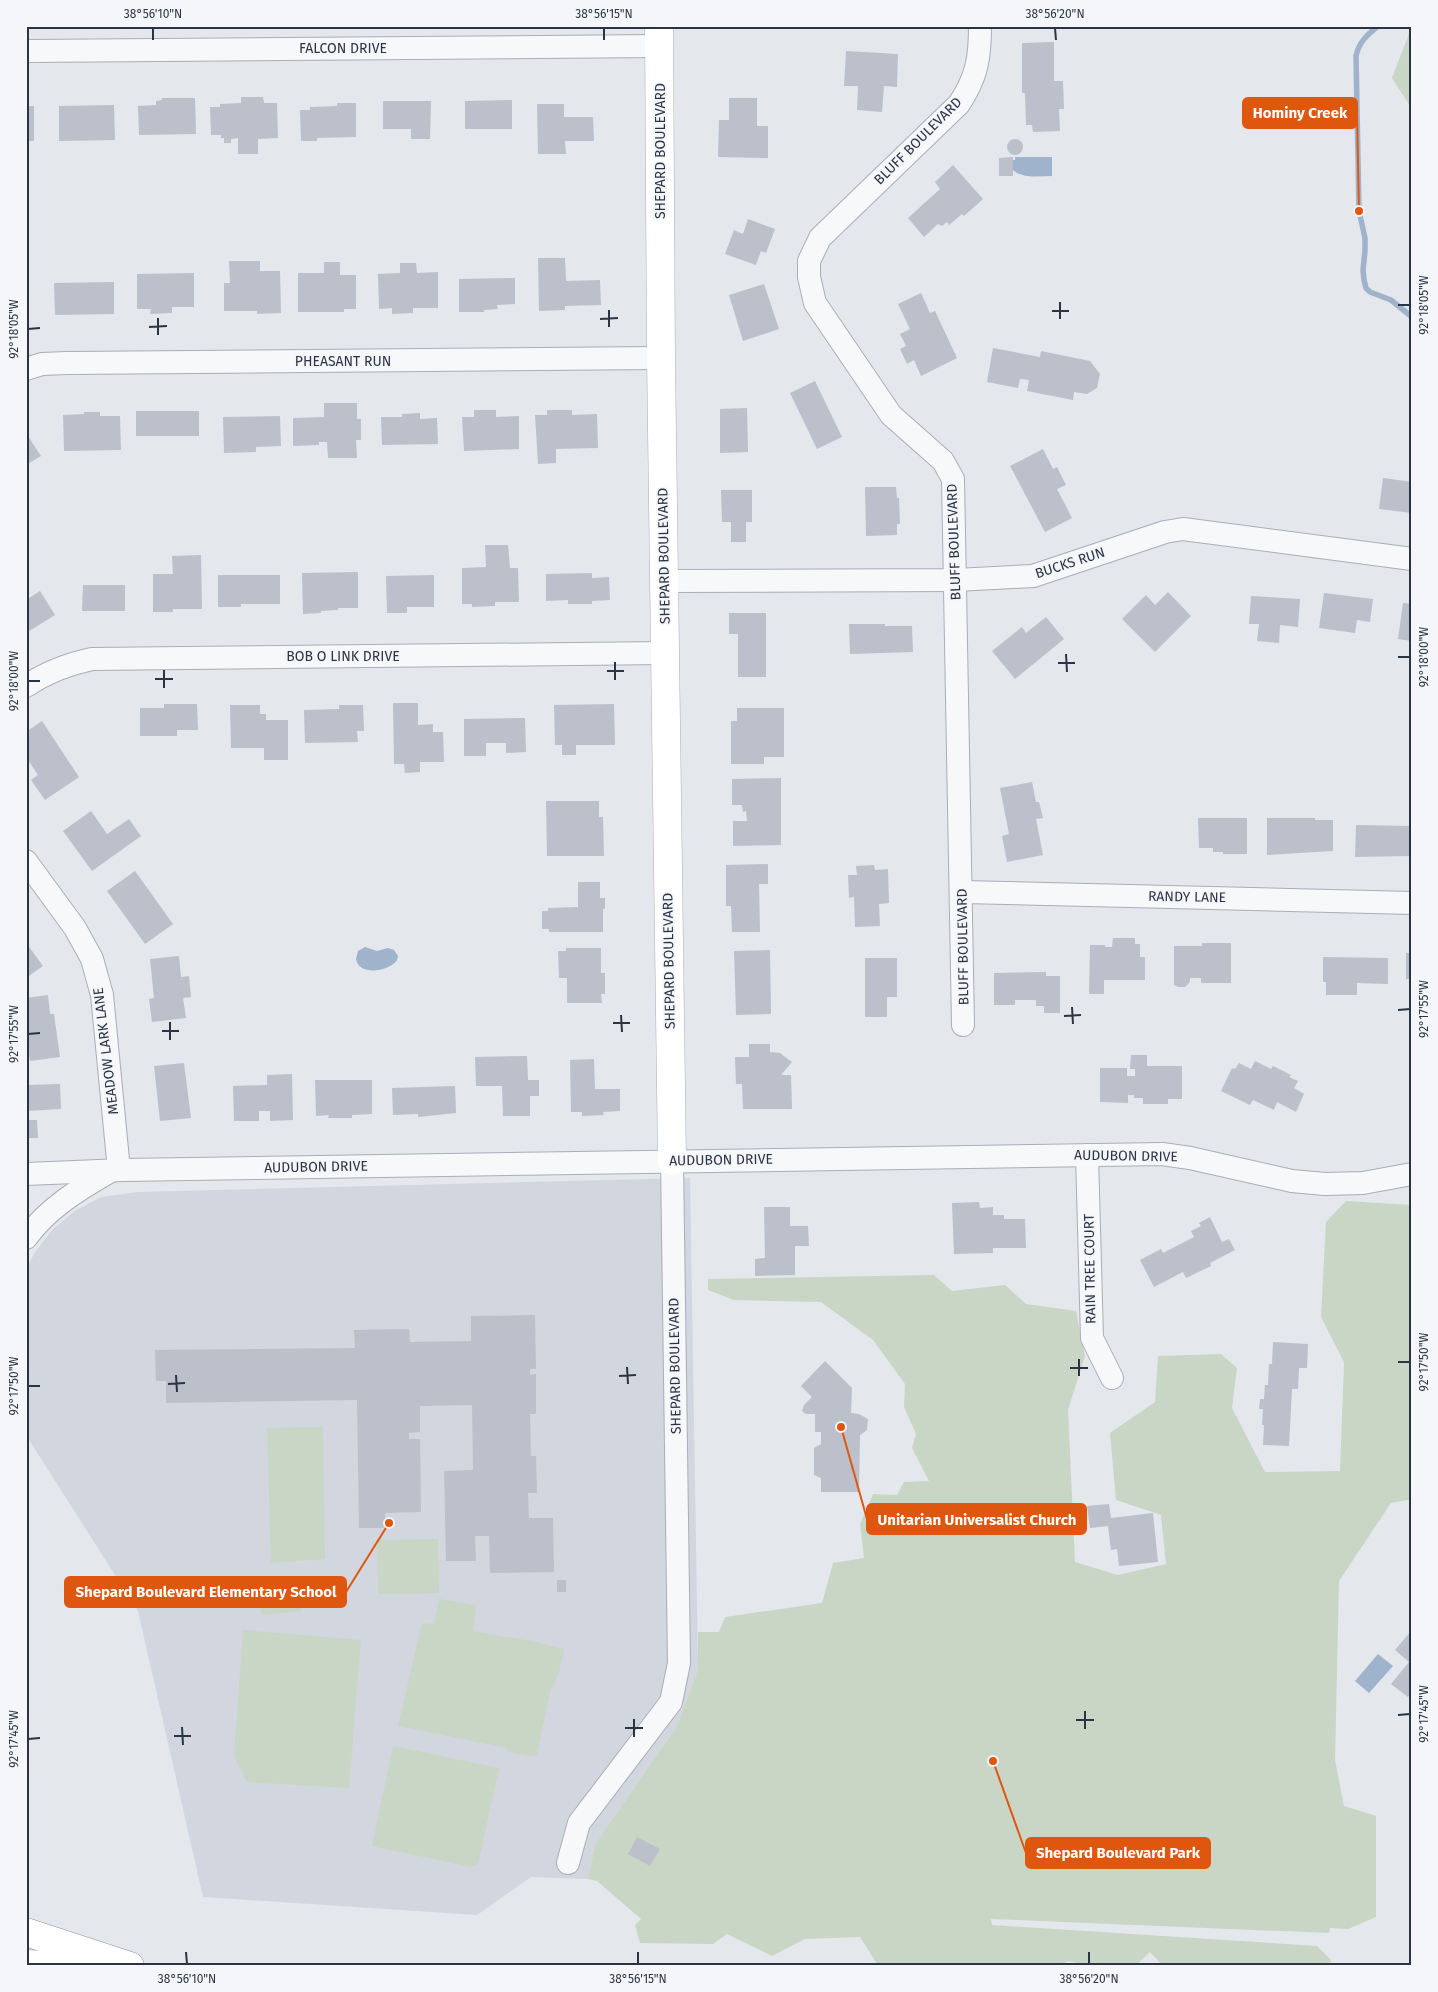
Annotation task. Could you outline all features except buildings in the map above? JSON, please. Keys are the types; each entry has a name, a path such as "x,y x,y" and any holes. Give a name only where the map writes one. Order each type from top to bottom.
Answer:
{"main road":[{"name":"SHEPARD BOULEVARD","path":"659,36 661,358 672,1161"},
{"path":"26,1932 130,1966"},
{"path":"26,1964 68,1966"}],"street":[{"name":"BLUFF BOULEVARD","path":"963,1025 954,479 943,461 891,415 825,319 812,294 809,262 815,246 833,224 959,104 970,87 976,71 979,56 980,26"},
{"name":"FALCON DRIVE","path":"26,50 659,36"},
{"name":"PHEASANT RUN","path":"26,369 42,364 67,363 661,358"},
{"name":"BUCKS RUN","path":"664,581 956,580 1033,576 1165,532 1183,529 1412,559"},
{"name":"BOB O LINK DRIVE","path":"26,686 70,664 92,659 665,653"},
{"name":"MEADOW LARK LANE","path":"26,862 75,928 92,959 102,995 114,1171"},
{"name":"RANDY LANE","path":"962,892 1412,903"},
{"name":"AUDUBON DRIVE","path":"26,1174 1087,1155 1171,1155 1292,1181 1326,1184 1363,1183 1412,1174"},
{"name":"RAIN TREE COURT","path":"1087,1155 1092,1338 1112,1378"},
{"name":"SHEPARD BOULEVARD","path":"568,1863 578,1823 671,1702 679,1663 672,1161"},
{"path":"26,1238 39,1220 72,1194 114,1171"}],"shaded area":[{"path":"690,1178 698,1669 677,1726 595,1844 588,1879 531,1877 477,1915 203,1897 138,1611 26,1435 26,1269 34,1254 52,1230 75,1211 101,1197 138,1192"}],"green space":[{"path":"1412,26 1412,109 1392,78"},
{"path":"1346,1201 1412,1205 1412,1499 1391,1503 1339,1581 1335,1760 1344,1806 1376,1816 1376,1917 1348,1929 1330,1928 1329,1933 991,1919 992,1925 1317,1946 1331,1960 1329,1966 1163,1966 1150,1952 1135,1966 1091,1966 1068,1961 1056,1966 917,1966 877,1964 860,1937 805,1939 772,1956 727,1934 713,1944 640,1943 635,1925 641,1919 597,1881 588,1879 595,1844 677,1726 698,1669 698,1632 719,1632 725,1617 822,1603 833,1563 864,1558 860,1524 873,1494 897,1495 904,1482 929,1481 912,1448 916,1434 904,1407 905,1384 873,1340 821,1302 734,1300 708,1290 708,1279 934,1275 952,1291 1005,1285 1026,1304 1076,1311 1085,1356 1068,1410 1075,1562 1118,1575 1166,1564 1161,1515 1116,1500 1110,1433 1155,1402 1158,1356 1221,1354 1237,1368 1232,1408 1265,1472 1340,1471 1344,1362 1321,1317 1326,1222"},
{"path":"323,1427 325,1559 271,1563 267,1428"},
{"path":"438,1539 439,1593 378,1594 377,1540"},
{"path":"298,1576 301,1611 262,1615 258,1581 261,1579"},
{"path":"439,1599 476,1605 473,1631 564,1649 559,1673 550,1692 537,1755 531,1756 506,1751 507,1748 398,1726 422,1623 434,1624"},
{"path":"243,1630 361,1640 349,1788 247,1782 234,1756"},
{"path":"393,1746 499,1768 478,1864 471,1867 372,1846"}],"water":[{"path":"1015,157 1052,157 1052,176 1031,176 1017,173 1013,170 1013,160 1015,160"},
{"path":"365,947 377,951 388,948 394,950 398,956 397,960 382,969 368,970 363,968 358,965 356,959 358,951"},
{"path":"1378,1654 1393,1666 1369,1693 1355,1681"}],"waterway":[{"path":"1378,26 1364,39 1356,56 1359,211 1365,238 1364,280 1366,288 1370,292 1391,300 1412,317"}],"place":[{"name":"Hominy Creek","path":"1359,211"},
{"name":"Unitarian Universalist Church","path":"841,1427"},
{"name":"Shepard Boulevard Elementary School","path":"389,1523"},
{"name":"Shepard Boulevard Park","path":"993,1761"}]}
